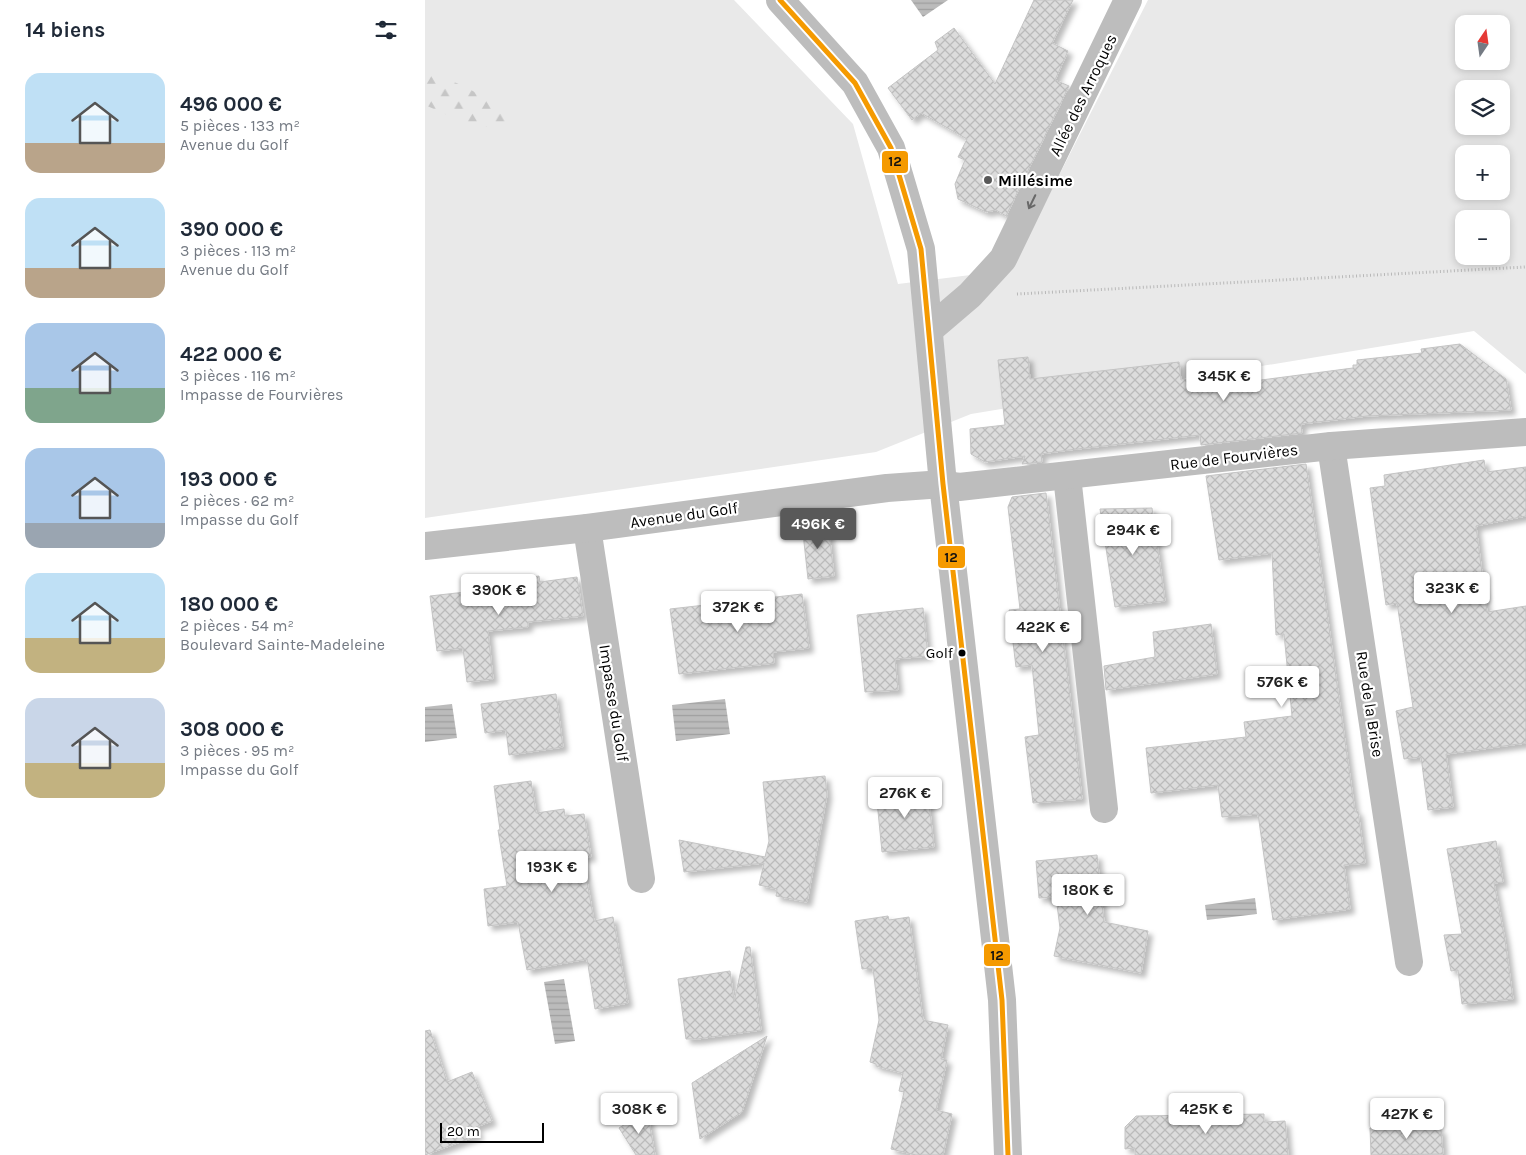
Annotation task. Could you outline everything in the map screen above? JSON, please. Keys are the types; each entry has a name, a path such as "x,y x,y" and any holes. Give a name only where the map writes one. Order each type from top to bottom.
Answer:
{"street":[{"path":"780,0 855,83 891,148 921,249 943,484 1002,1000 1007,1155"},
{"name":"Allée des Arroques","path":"929,330 970,294 1003,259 1129,0"},
{"name":"Rue de Fourvières","path":"943,484 959,487 1331,446 1526,432"},
{"name":"Rue de la Brise","path":"1331,446 1409,962"},
{"path":"1067,476 1104,809"},
{"name":"Avenue du Golf","path":"425,546 587,528 887,488 943,484"},
{"name":"Impasse du Golf","path":"587,528 641,879"}],"path":[{"path":"1017,294 1526,267"}],"green space":[{"path":"425,0 734,0 853,124 898,284 1011,270 1148,0 1526,0 1526,374 1474,331 971,414 876,452 425,518"},
{"path":"425,69 459,84 492,102 511,117 502,127 472,126 425,105"}],"shaded area":[{"path":"911,0 948,0 923,17"},
{"path":"725,699 730,734 676,741 672,705"},
{"path":"452,704 457,738 425,742 425,707"},
{"path":"1255,898 1257,914 1207,920 1205,905"},
{"path":"564,979 575,1041 555,1044 544,982"}],"building":[{"path":"1034,0 1073,0 1052,43 1068,51 1055,80 1069,86 1006,216 996,210 986,212 958,199 955,184 965,160 958,157 967,139 921,113 912,120 888,88 938,50 935,42 954,28 995,84"},
{"path":"1460,344 1506,379 1511,410 1367,416 1301,424 1302,433 1201,445 1200,435 1041,454 1042,462 1022,464 1025,456 985,462 971,454 970,429 1005,425 998,360 1028,357 1030,379 1179,362 1181,380 1244,371 1246,382 1353,368 1353,365 1357,365 1357,360 1422,353 1421,349"},
{"path":"1484,460 1486,472 1526,467 1526,516 1476,526 1487,612 1526,606 1526,743 1446,754 1453,807 1428,810 1421,757 1404,759 1396,711 1413,707 1397,603 1386,605 1370,488 1385,486 1384,475"},
{"path":"1306,464 1355,812 1358,811 1365,863 1344,865 1350,909 1273,920 1258,814 1222,817 1218,785 1151,793 1146,748 1246,737 1244,722 1292,716 1284,634 1276,635 1272,553 1219,560 1206,476"},
{"path":"1046,493 1082,799 1033,803 1025,737 1039,735 1032,665 1016,667 1009,610 1020,609 1008,507 1012,497"},
{"path":"1152,508 1165,601 1115,607 1100,509"},
{"path":"828,522 834,576 808,579 802,524"},
{"path":"539,576 540,582 577,577 583,616 528,622 528,627 488,631 493,679 467,682 463,648 437,651 430,596 483,590 482,584"},
{"path":"802,594 809,648 773,652 774,663 679,674 670,609"},
{"path":"923,608 928,656 895,659 898,690 865,692 857,615"},
{"path":"1211,624 1217,674 1106,690 1104,666 1155,657 1153,632"},
{"path":"556,694 563,747 509,755 506,730 485,733 481,704"},
{"path":"825,776 827,795 807,902 776,896 777,889 759,885 764,863 684,872 679,840 765,857 769,841 763,782"},
{"path":"531,781 536,813 564,809 565,816 584,814 591,857 583,858 594,921 613,917 628,1003 595,1009 587,959 527,970 518,922 488,926 484,889 507,886 498,830 500,830 494,786"},
{"path":"927,785 934,847 882,852 876,791"},
{"path":"1496,841 1503,882 1494,883 1505,940 1513,999 1462,1004 1458,970 1451,971 1444,935 1462,934 1447,849"},
{"path":"1097,855 1104,922 1148,931 1141,973 1054,956 1060,928 1056,897 1039,898 1036,861"},
{"path":"888,916 889,920 909,917 923,1020 948,1025 941,1059 947,1060 936,1110 952,1114 943,1155 916,1155 891,1149 904,1092 899,1091 903,1073 876,1066 876,1064 870,1062 879,1020 873,968 862,969 855,921"},
{"path":"746,947 750,947 761,1030 686,1039 678,979 730,971 734,1002"},
{"path":"430,1030 447,1082 472,1072 492,1121 476,1127 479,1135 425,1155 425,1031"},
{"path":"767,1036 742,1112 700,1139 692,1083"},
{"path":"647,1110 655,1155 636,1155 619,1128"},
{"path":"1264,1114 1264,1122 1285,1121 1288,1155 1135,1155 1135,1148 1125,1149 1125,1127 1136,1116"},
{"path":"1428,1122 1441,1130 1443,1154 1371,1155 1370,1128 1402,1127 1401,1124"}],"transit line":[{"name":"12","path":"780,0 855,83 891,148 921,249 943,484 1002,1000 1008,1155"}],"place":[{"name":"Millésime","path":"988,180"},
{"name":"Golf","path":"962,653"}]}
